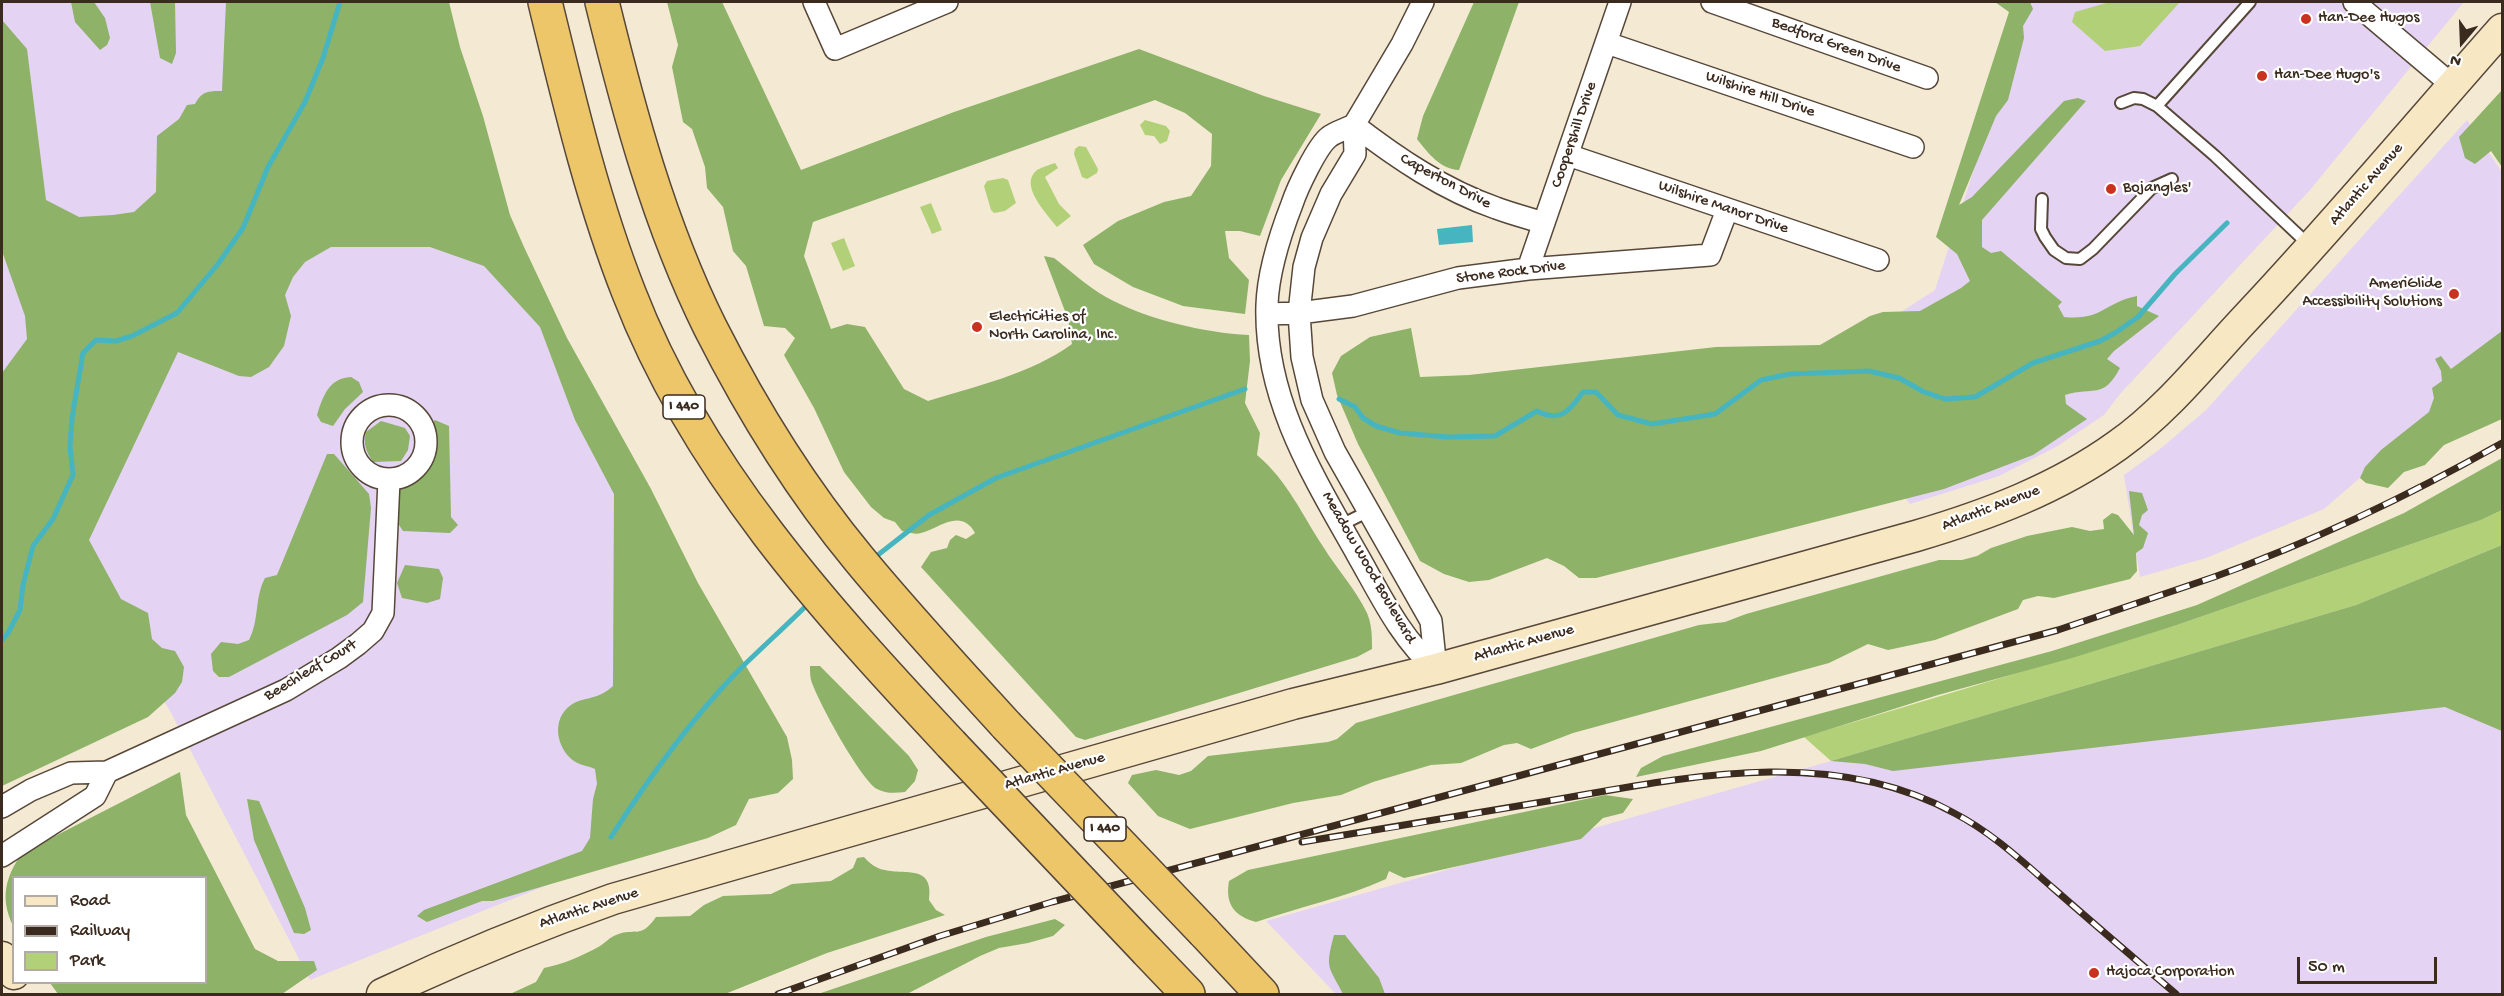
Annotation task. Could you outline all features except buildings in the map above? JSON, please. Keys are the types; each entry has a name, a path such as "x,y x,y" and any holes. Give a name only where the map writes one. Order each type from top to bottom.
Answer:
{"highway":[{"name":"I 440","path":"545,2 595,198 629,295 672,387 706,447 743,503 815,593 951,744 1188,994"},
{"name":"I 440","path":"602,2 632,123 667,224 710,326 742,386 779,446 857,558 918,628 1006,725 1262,994"}],"main road":[{"name":"Atlantic Avenue","path":"382,994 444,964 526,930 613,899 1293,704 1436,669 1916,536 1979,517 2042,490 2094,461 2141,427 2193,377 2312,248 2452,85 2491,50 2502,29"},
{"path":"2,957 12,971"}],"street":[{"path":"814,2 835,49 947,2"},
{"path":"1354,125 1402,44 1423,2"},
{"name":"Coopershill Drive","path":"1528,269 1620,2"},
{"name":"Bedford Green Drive","path":"1712,2 1927,78"},
{"path":"2354,2 2452,85"},
{"name":"Wilshire Hill Drive","path":"1607,43 1913,147"},
{"name":"Caperton Drive","path":"1354,125 1390,152 1445,184 1496,208 1544,223"},
{"name":"Meadow Wood Boulevard","path":"1354,125 1355,154 1331,194 1312,238 1304,267 1299,313 1302,357 1312,400 1335,452 1367,512 1386,540 1431,621 1436,669 1421,656 1401,632 1341,525 1292,434 1280,402 1273,372 1268,293 1278,248 1297,190 1329,137 1354,125"},
{"name":"Wilshire Manor Drive","path":"1568,155 1878,260"},
{"name":"Stone Rock Drive","path":"1268,314 1299,313 1353,306 1458,278 1528,269 1710,255 1727,210"},
{"name":"Beechleaf Court","path":"2,807 31,790 71,772 107,772 286,690 339,658 373,631 383,613 389,480"},
{"path":"2,856 95,796 107,772"}],"lane":[{"path":"2157,106 2250,2"},
{"path":"2121,103 2134,98 2144,99 2157,106 2215,156 2312,248"},
{"path":"2042,199 2041,229 2045,237 2054,250 2066,258 2080,259 2093,249 2151,188 2172,179"},
{"path":"1341,525 1367,512"}],"shaded area":[{"path":"2,2 311,2 64,396 2,438"},
{"path":"2028,2 2464,2 2310,190 2120,394 2104,415 2056,447 1999,476 1910,504 1811,370 1935,290"},
{"path":"2467,120 2502,172 2502,355 2324,509 2206,558 2140,577 2124,475 2160,449 2206,410"},
{"path":"444,125 625,455 610,860 310,980 169,709 56,536 168,327"},
{"path":"2502,545 2502,994 1336,994 1266,921 1831,761 2356,605"}],"green space":[{"path":"71,2 94,2 105,18 110,38 107,45 100,50 75,22"},
{"path":"150,2 175,2 176,53 172,64 160,58"},
{"path":"226,2 449,2 460,47 483,116 510,215 524,247 567,338 651,489 698,583 787,737 793,779 778,793 749,799 736,825 708,838 493,901 482,901 427,922 417,916 424,910 582,851 590,838 593,799 597,784 595,769 576,762 568,755 560,741 558,725 560,718 571,705 602,694 613,686 614,494 575,420 540,327 484,266 430,247 331,247 305,262 293,277 285,295 291,316 284,346 269,367 251,377 239,376 178,352 89,540 121,599 148,613 152,639 162,648 175,651 184,667 182,682 175,693 148,717 2,786 2,373 27,339 25,316 2,251 2,20 27,49 46,200 79,217 113,215 134,212 156,192 157,136 179,119 187,105 195,104 200,96 213,91 222,91"},
{"path":"667,2 722,2 801,170 954,112 1139,49 1264,96 1321,114 1281,180 1260,236 1240,231 1225,231 1229,258 1249,280 1245,314 1183,306 1133,287 1094,264 1083,245 1118,221 1164,202 1191,196 1211,166 1212,134 1185,113 1155,100 813,222 804,256 831,329 847,324 865,327 904,389 928,401 1021,371 1072,344 1068,319 1044,256 1054,258 1106,297 1139,312 1195,328 1249,335 1250,361 1245,403 1260,433 1257,455 1286,487 1329,556 1363,604 1370,622 1372,649 1357,657 1085,740 1076,737 921,567 931,552 947,548 950,540 956,535 966,539 975,533 969,525 963,521 956,521 919,534 902,531 895,522 884,518 871,507 844,472 814,408 784,355 795,338 785,328 764,326 746,266 733,251 723,207 707,188 705,167 692,129 683,122 672,67 678,45"},
{"path":"1474,2 1519,2 1459,170 1440,163 1417,139 1423,116"},
{"path":"1995,2 2030,2 2033,9 2023,26 2024,38 2008,100 1996,116 1959,205 1972,197 2064,101 2078,98 2086,101 1982,220 1982,247 1991,253 2001,251 2062,302 2058,306 2064,317 2095,314 2117,302 2137,296 2137,306 2159,316 2107,359 2120,368 2108,384 2097,390 2065,395 2066,404 2087,419 2033,455 1944,489 1596,578 1579,578 1564,566 1547,558 1489,580 1469,582 1444,574 1420,561 1358,444 1337,395 1332,373 1341,356 1370,337 1411,328 1420,377 1469,375 1716,347 1820,345 1870,316 1883,312 1920,311 1970,281 1957,254 1936,237 2009,12"},
{"path":"2110,2 2180,2 2140,46 2105,51 2072,22 2075,12"},
{"path":"2502,90 2502,167 2491,151 2475,164 2465,158 2459,137"},
{"path":"1145,120 1166,126 1170,131 1167,141 1160,144 1154,136 1145,135 1140,125"},
{"path":"1079,146 1086,147 1098,169 1097,173 1087,179 1082,177 1074,154 1075,149"},
{"path":"1055,163 1058,168 1045,177 1059,204 1071,216 1057,227 1036,199 1031,183 1032,176 1037,170"},
{"path":"1003,178 1008,180 1016,203 1005,211 994,213 984,186 987,181"},
{"path":"931,203 942,230 932,234 920,207"},
{"path":"844,238 855,266 843,271 831,243"},
{"path":"2502,331 2502,419 2444,445 2425,465 2404,472 2388,488 2366,483 2360,478 2365,467 2381,450 2429,412 2434,398 2432,388 2442,381 2441,371 2435,359 2441,356 2451,369"},
{"path":"351,377 359,382 363,392 345,409 333,426 321,422 317,415 328,389 337,381"},
{"path":"435,420 449,426 451,517 458,525 450,533 403,531 392,514 396,489 421,478 431,454 430,425"},
{"path":"381,421 405,428 410,436 408,450 401,461 373,462 366,448 366,432"},
{"path":"327,454 334,454 369,494 371,508 363,602 347,615 229,677 219,677 213,671 211,654 221,642 238,644 249,640 255,624 258,601 265,578 277,575"},
{"path":"2502,458 2502,510 2481,520 2174,626 2072,658 1938,695 1761,751 1636,777 1641,768 1663,756 2052,651 2197,605 2404,513"},
{"path":"2129,491 2142,493 2148,510 2142,515 2139,525 2148,533 2143,548 2136,553 2137,571 2130,579 2054,598 2038,596 2023,600 2018,609 1935,640 1888,650 1868,644 1829,663 1573,733 1531,749 1517,743 1504,745 1461,763 1431,765 1373,782 1341,795 1293,803 1190,829 1158,816 1128,783 1132,775 1156,770 1179,775 1191,771 1208,756 1328,742 1337,739 1356,723 1699,625 1725,622 1746,614 1939,560 1962,560 1977,556 1991,548 2027,536 2072,527 2090,531 2104,529 2103,520 2112,513 2118,515 2134,535"},
{"path":"2502,510 2502,545 2356,605 1831,761 1804,737 2174,626 2481,520"},
{"path":"2502,545 2502,731 2445,707 1893,771 1865,764 1831,761 2356,605"},
{"path":"405,565 439,569 443,578 440,599 427,603 402,598 397,583"},
{"path":"810,666 820,666 909,756 918,770 915,781 905,792 880,791 870,783 840,739 822,704 811,680"},
{"path":"180,772 186,815 255,949 278,961 314,961 317,970 282,994 58,994 51,984 207,984 207,876 12,876 12,924 7,906 6,888 22,853"},
{"path":"1605,795 1633,799 1623,813 1603,818 1581,839 1404,878 1389,871 1386,879 1370,886 1256,922 1237,912 1228,896 1229,881 1248,870"},
{"path":"247,799 259,801 305,908 311,930 304,934 294,933 254,840"},
{"path":"864,857 882,869 923,876 929,889 929,900 936,910 945,915 827,953 725,994 510,994 536,982 544,968 580,956 616,935 641,931 656,917 690,916 704,905 723,896 771,894 792,884 831,881 853,868 857,858"},
{"path":"1055,919 1065,925 1053,936 999,948 907,994 818,994 986,937"},
{"path":"1334,935 1345,935 1379,978 1385,994 1343,994 1329,961"}],"water":[{"path":"1472,225 1473,242 1439,245 1437,229"}],"waterway":[{"path":"2,640 20,610 23,585 33,546 53,519 73,475 70,447 72,418 83,353 96,340 116,341 132,336 177,313 218,264 243,228 268,167 305,102 323,58 340,2"},
{"path":"1339,399 1355,407 1363,418 1376,426 1400,433 1448,437 1495,436 1537,411 1552,416 1564,413 1583,392 1596,392 1618,415 1652,424 1715,414 1761,380 1790,374 1869,371 1899,378 1924,392 1945,399 1975,397 2033,363 2100,341 2115,333 2138,317 2175,274 2227,223"},
{"path":"874,558 929,515 996,478 1245,389"},
{"path":"611,837 654,773 701,712 736,673 809,603"}],"railway":[{"path":"778,994 940,936 1052,902 2058,630 2214,577 2324,533 2433,481 2502,443"},
{"path":"1302,842 1702,776 1754,772 1806,773 1857,779 1906,792 1954,813 1981,829 2018,857 2176,994"}],"place":[{"name":"Han-Dee Hugos","path":"2306,19"},
{"name":"Han-Dee Hugo's","path":"2262,76"},
{"name":"Bojangles'","path":"2111,189"},
{"name":"AmeriGlide Accessibility Solutions","path":"2454,294"},
{"name":"ElectriCities of North Carolina, Inc.","path":"977,327"},
{"name":"Hajoca Corporation","path":"2094,973"}]}
